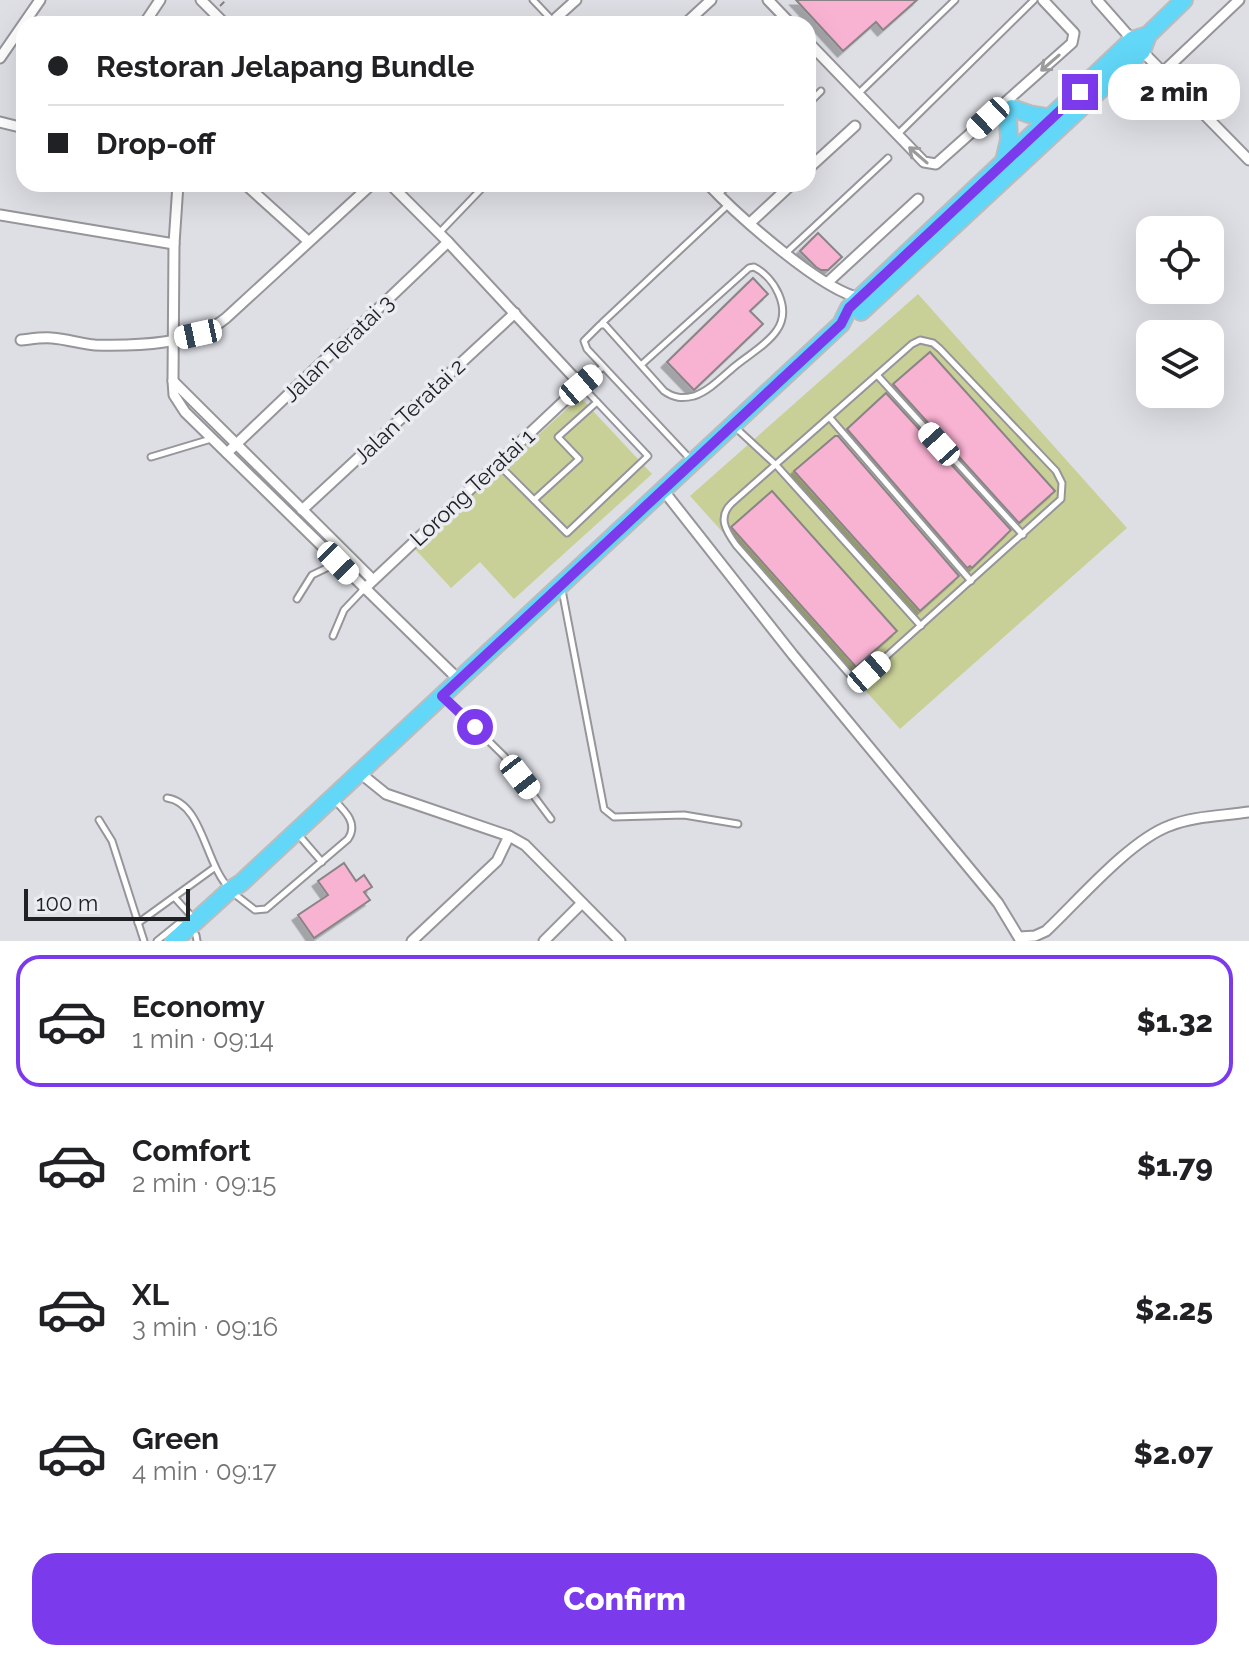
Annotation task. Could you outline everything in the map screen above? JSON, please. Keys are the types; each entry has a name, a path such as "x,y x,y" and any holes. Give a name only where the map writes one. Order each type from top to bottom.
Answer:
{"highway":[{"path":"841,324 851,300 1003,163 1037,138 1184,0"},
{"path":"174,941 193,933 296,832 732,425 841,324 854,319 1027,159 1052,118 1141,42"},
{"path":"1003,163 1009,140 1011,107 1052,118"}],"street":[{"path":"201,0 217,16"},
{"path":"558,16 576,0"},
{"path":"694,16 711,0"},
{"path":"768,0 783,16"},
{"path":"988,118 1011,107 1072,43 1074,33 1043,0"},
{"path":"1097,0 1141,42 1163,72 1249,160"},
{"path":"1163,72 1239,0"},
{"path":"0,58 16,35"},
{"path":"816,50 924,162 936,164 988,118 1011,107"},
{"path":"1011,107 1037,138"},
{"path":"816,162 855,126"},
{"path":"177,192 173,381 177,401 459,680"},
{"path":"254,192 308,241"},
{"path":"21,340 51,338 112,345 198,334 218,324 363,192"},
{"path":"398,192 581,385"},
{"path":"715,192 785,253 851,300"},
{"path":"750,223 783,192"},
{"path":"828,282 918,199"},
{"path":"0,215 174,244"},
{"name":"Jalan Teratai 3","path":"227,453 448,242"},
{"name":"Jalan Teratai 2","path":"302,510 515,313"},
{"path":"173,381 373,580"},
{"name":"Lorong Teratai 1","path":"364,589 581,385"},
{"path":"663,490 793,655 998,903 1021,939 1046,931 1124,856 1155,832 1178,823 1249,812"},
{"path":"360,773 386,794 509,836 525,845 620,941"},
{"path":"412,941 497,861 509,836"},
{"path":"544,941 582,903"}],"lane":[{"path":"533,0 548,16"},
{"path":"858,94 955,0"},
{"path":"898,135 1034,0"},
{"path":"816,96 821,91"},
{"path":"785,253 888,158"},
{"path":"439,233 478,192"},
{"path":"718,195 721,192"},
{"path":"693,462 584,343 729,204"},
{"path":"602,324 669,395 683,398 699,394 776,332 782,315 778,289 759,270 749,268 641,365"},
{"path":"920,340 933,343 1056,471 1062,483 1061,499 865,675 851,676 736,545 725,524 726,509 877,375 912,344 920,340"},
{"path":"497,463 567,533 648,456 581,385 603,367"},
{"path":"877,375 1023,535"},
{"path":"534,500 579,459 558,437 597,402"},
{"path":"830,418 971,581"},
{"path":"732,425 776,465 921,626"},
{"path":"151,457 212,439"},
{"path":"297,599 312,575 338,563"},
{"path":"561,585 604,809 614,817 684,815 738,824"},
{"path":"333,636 344,610 364,589"},
{"path":"442,696 504,756 551,819"},
{"path":"167,798 181,803 194,816 214,868 248,906 264,910 353,832 353,824 345,810 332,799"},
{"path":"99,820 112,841 144,941"},
{"path":"296,832 322,862"},
{"path":"138,923 214,868"},
{"path":"175,897 193,933"},
{"path":"157,941 178,924 193,933"}],"green space":[{"path":"918,294 1127,528 900,729 690,496"},
{"path":"580,397 652,474 514,599 480,562 451,588 414,548"}],"building":[{"path":"796,0 917,0 883,30 876,22 843,51 816,22 816,16 811,16"},
{"path":"818,233 842,257 828,270 816,267 800,251"},
{"path":"753,278 768,294 750,311 763,324 694,390 667,362"},
{"path":"930,352 1055,491 1019,523 893,384"},
{"path":"886,393 1011,530 972,568 967,568 847,429"},
{"path":"835,436 959,576 920,611 794,471"},
{"path":"772,491 897,631 856,667 731,527"},
{"path":"344,863 356,881 364,875 372,887 364,892 370,900 314,938 298,915 328,895 318,881"}],"route":[{"path":"475,727 442,696 841,324 849,308 1080,92"}]}
